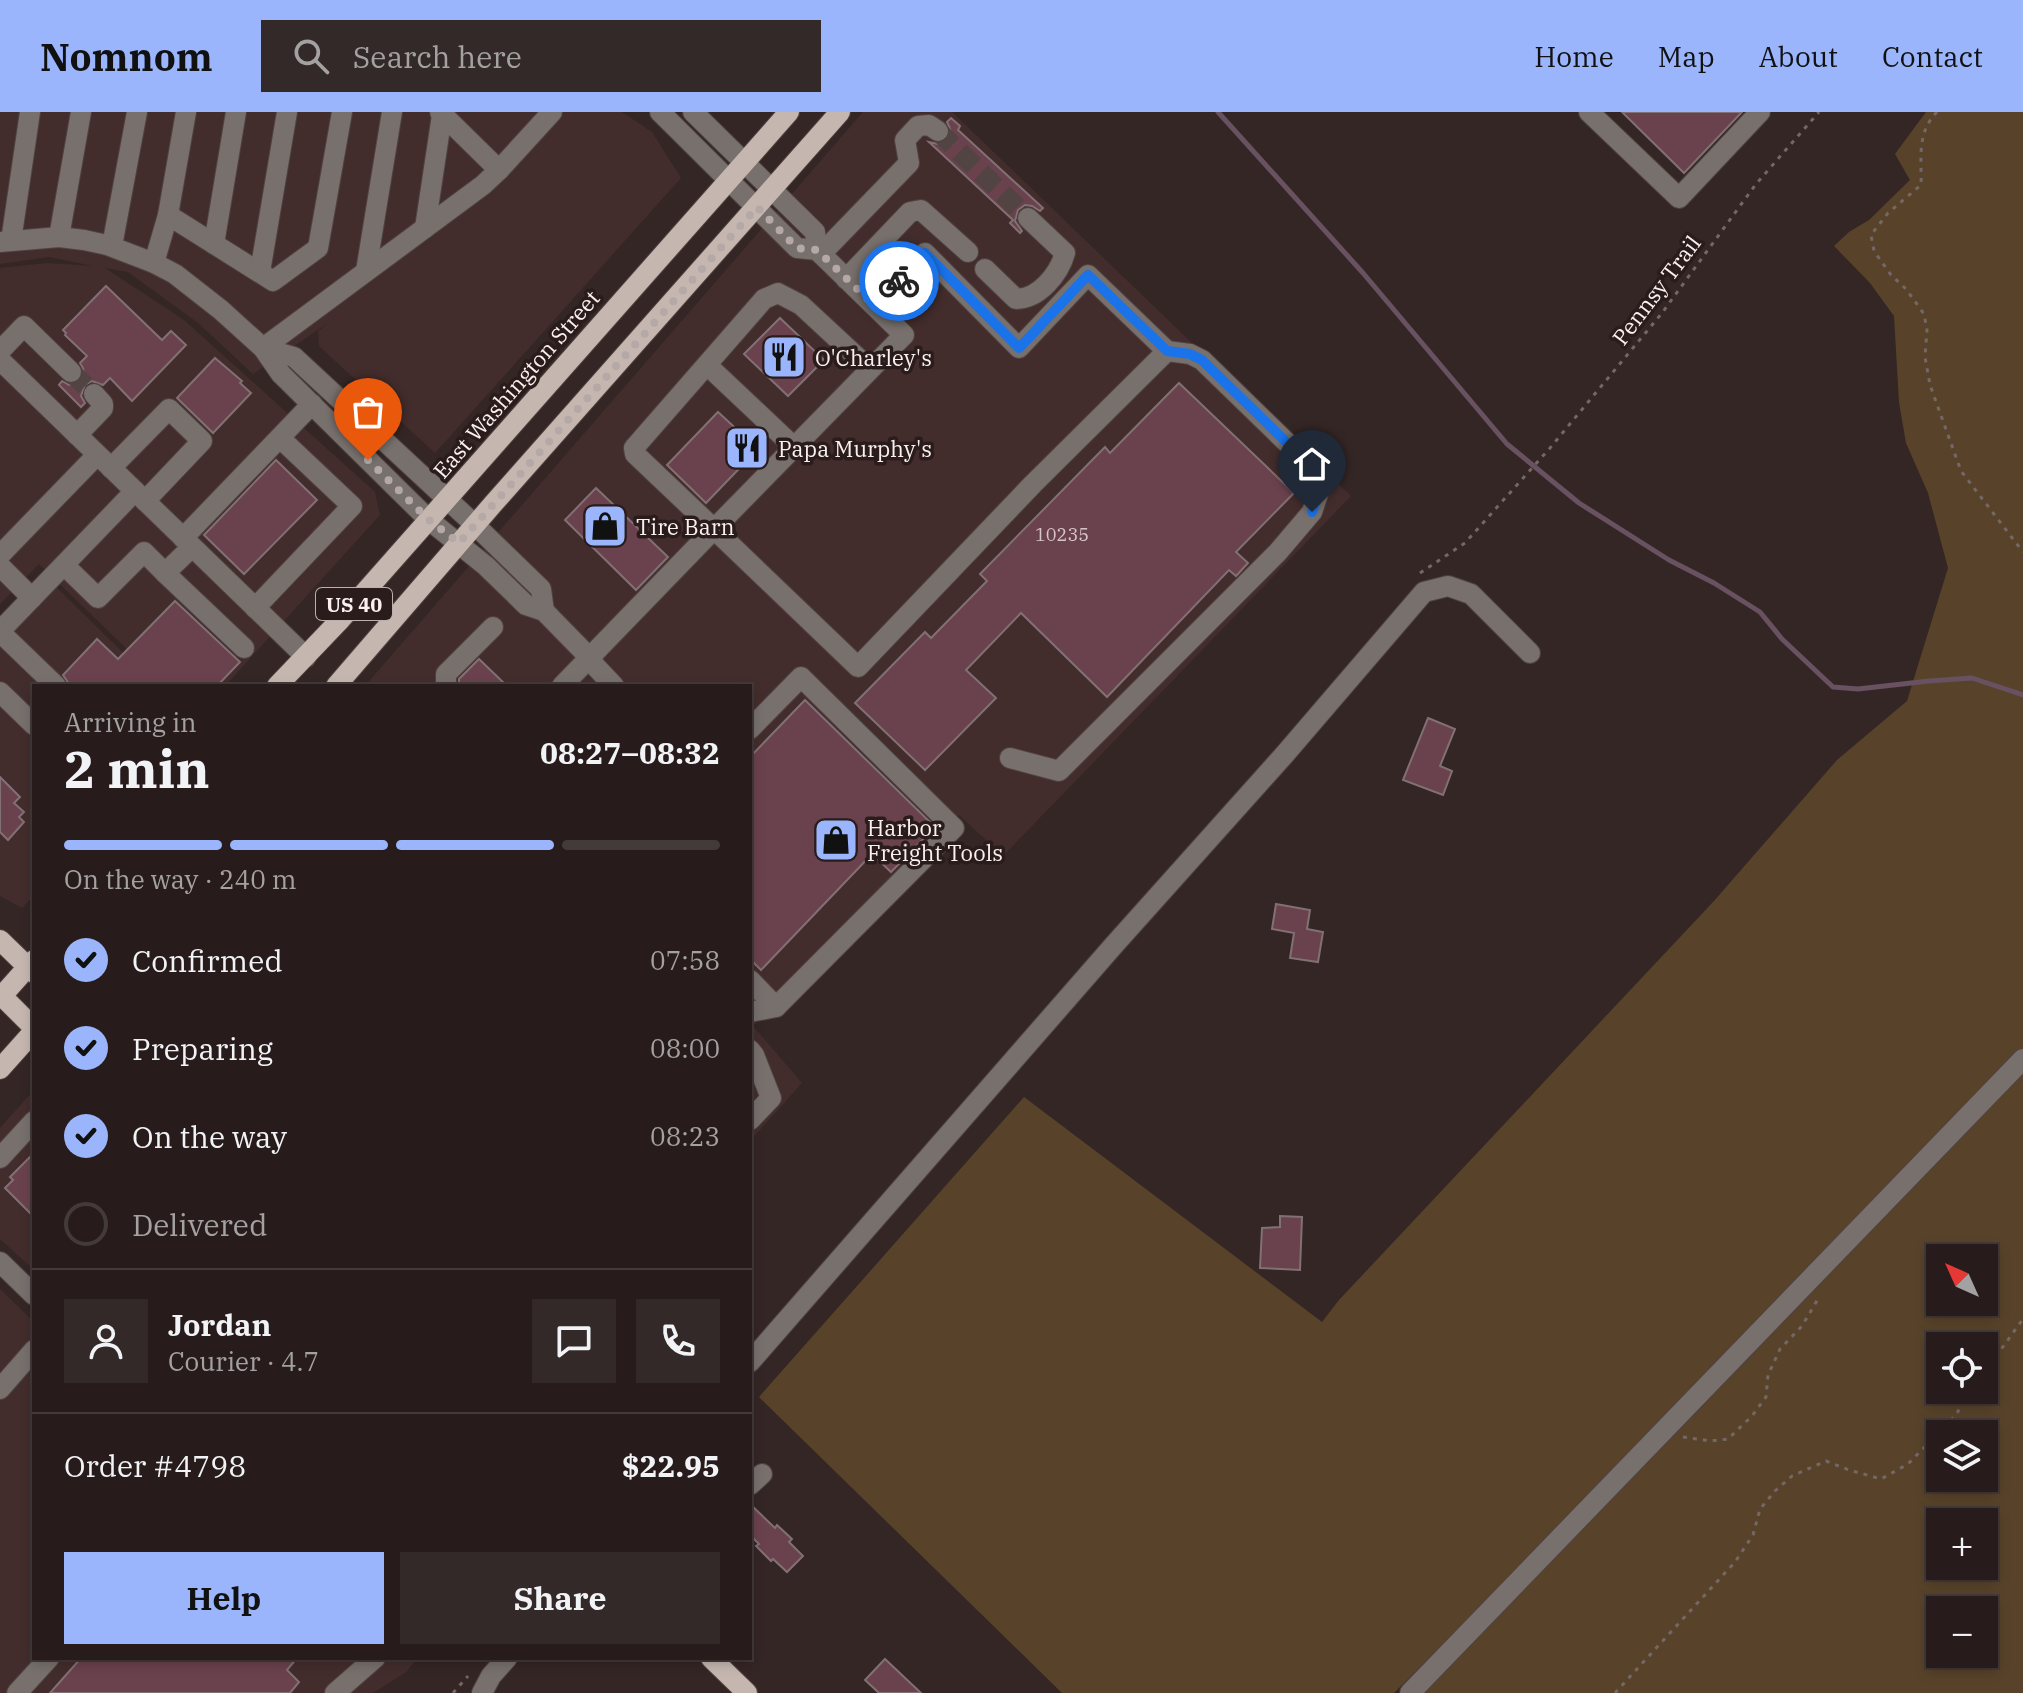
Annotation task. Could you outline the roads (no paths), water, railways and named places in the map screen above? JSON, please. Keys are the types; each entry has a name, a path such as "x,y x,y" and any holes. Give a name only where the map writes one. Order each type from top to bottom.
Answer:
{"main road":[{"name":"East Washington Street","path":"279,684 429,520 789,112"},
{"name":"US 40","path":"338,684 840,112"},
{"path":"0,940 32,967 9,1005 32,1027"},
{"path":"0,1069 32,1031"},
{"path":"713,1660 747,1693"}],"street":[{"path":"30,112 6,241 59,237 112,246 154,263 196,289 263,348 281,374 429,520 486,566 526,605 544,611 612,684"},
{"path":"59,237 81,112"},
{"path":"112,246 137,112"},
{"path":"154,263 168,215 186,112"},
{"path":"214,244 236,112"},
{"path":"260,272 287,112"},
{"path":"168,215 273,281 318,248 342,112"},
{"path":"366,271 392,112"},
{"path":"263,348 483,185 552,112"},
{"path":"660,112 797,248 819,252"},
{"path":"564,684 904,335 819,252 815,232 693,112"},
{"path":"1589,112 1679,198 1760,112"},
{"path":"425,228 441,113"},
{"path":"441,113 499,170"},
{"path":"819,252 909,163 905,140 918,126 929,125 938,131"},
{"path":"846,279 910,212 921,210 968,252"},
{"path":"985,269 1016,299 1026,299 1043,287 1062,265 1065,253 1028,218"},
{"path":"875,306 925,253 1019,348 1088,275 1167,351 1190,354 1202,360 1315,470 1319,491 1312,512 1278,552 1059,771 1010,758"},
{"path":"870,369 801,305 778,293 764,299 634,448 635,454 858,667 1033,484 1167,351"},
{"path":"0,351 24,326 71,372"},
{"path":"263,348 294,357 475,525 541,589 544,611"},
{"path":"0,360 306,657"},
{"path":"707,365 794,447"},
{"path":"77,435 103,408 94,394"},
{"path":"165,573 187,542 312,404"},
{"path":"0,555 169,409 202,441 64,565 0,632 54,684"},
{"path":"255,608 352,506 280,438"},
{"path":"64,565 98,598 144,552 244,648"},
{"path":"3,576 32,598"},
{"path":"752,1360 1424,592 1448,586 1471,594 1530,653"},
{"path":"446,684 446,674 493,627"},
{"path":"752,727 801,677 954,828 776,1007 752,1012"},
{"path":"0,692 32,723"},
{"path":"752,982 776,1007"},
{"path":"752,1052 771,1098 752,1118"},
{"path":"1410,1693 2023,1059"},
{"path":"0,1158 32,1123"},
{"path":"0,1262 32,1289"},
{"path":"0,1389 32,1352"},
{"path":"17,1693 47,1660"},
{"path":"335,1693 373,1660"},
{"path":"482,1693 491,1676 505,1660"}],"waterway":[{"path":"1218,112 1363,273 1507,444 1579,503 1760,612 1782,639 1833,687 1858,689 1972,678 2023,695"}],"tunnel":[{"path":"938,131 1028,218"},
{"path":"71,372 94,394"}],"place":[{"name":"O'Charley's","path":"784,357"},
{"name":"Papa Murphy's","path":"747,448"},
{"name":"Tire Barn","path":"605,526"},
{"name":"Harbor Freight Tools","path":"836,840"}]}
